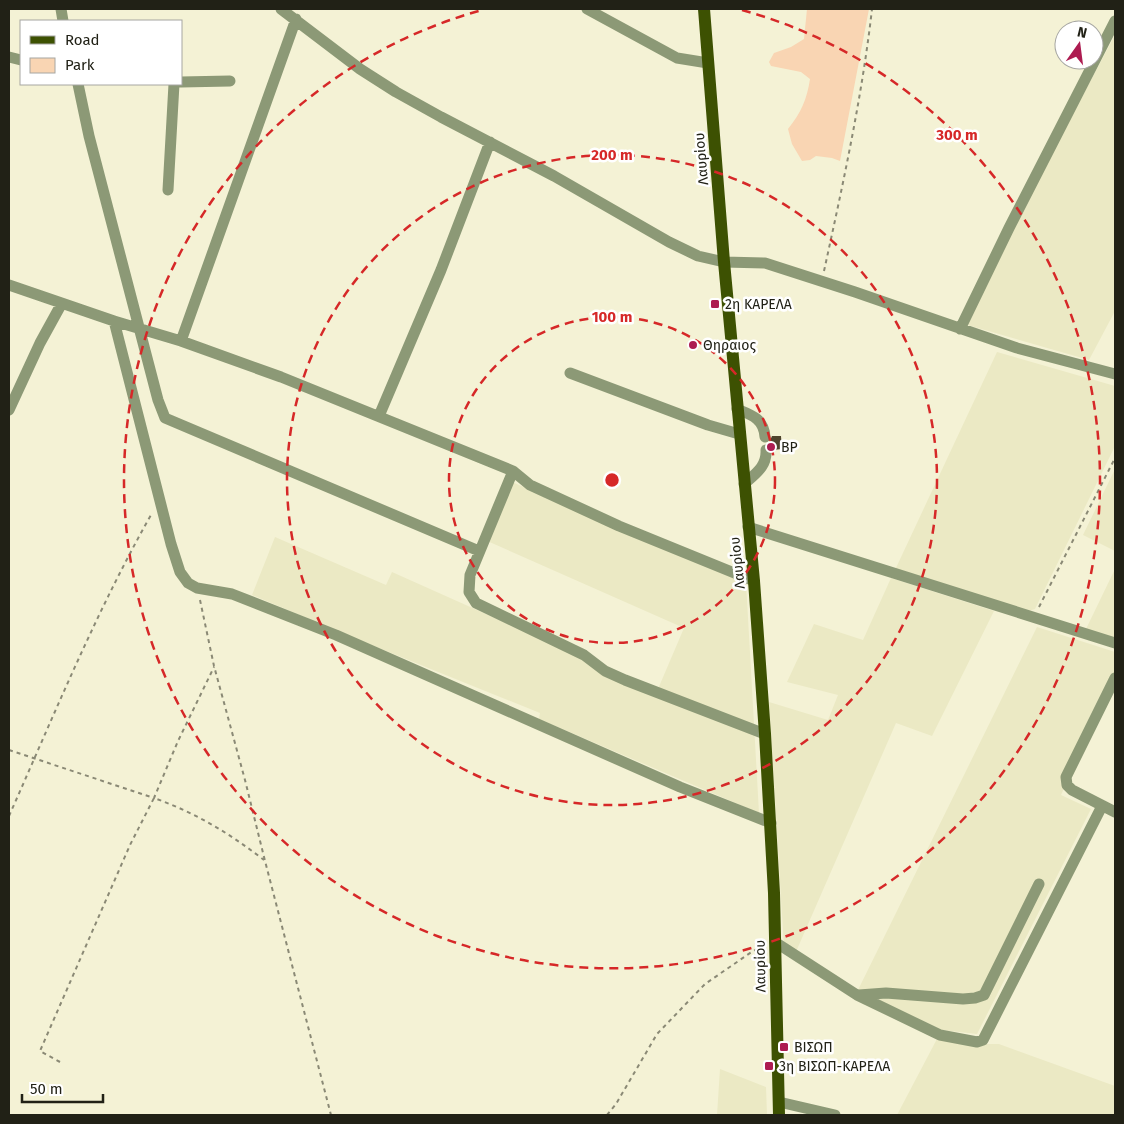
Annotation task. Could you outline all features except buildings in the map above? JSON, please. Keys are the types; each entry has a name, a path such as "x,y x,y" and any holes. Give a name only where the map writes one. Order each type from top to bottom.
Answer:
{"main road":[{"name":"Λαυρίου","path":"704,9 739,434 754,581 765,734 771,823 779,1115"}],"street":[{"path":"281,9 336,52 396,92 554,176 669,242 698,256 724,262 765,263 822,280 1017,348 1115,374"},
{"path":"586,9 602,13 677,58 708,63"},
{"path":"181,341 296,19"},
{"path":"960,329 1008,228 1115,21"},
{"path":"182,82 230,80"},
{"path":"78,85 89,136 158,400 165,418 479,550"},
{"path":"168,190 174,85"},
{"path":"378,416 441,270 490,142"},
{"path":"9,285 114,322 181,341 281,376 513,471 530,486 619,526 754,581"},
{"path":"9,410 40,343 62,303"},
{"path":"114,322 171,544 180,572 188,583 197,588 232,594 336,635 680,787 771,823"},
{"path":"570,373 708,425 739,434"},
{"path":"737,409 748,413 763,424 765,437"},
{"path":"744,484 760,470 766,456 766,450"},
{"path":"513,471 470,575 469,592 476,603 584,655 605,671 765,734"},
{"path":"748,527 1115,643"},
{"path":"1115,678 1066,777 1067,785 1072,790 1115,812"},
{"path":"775,942 857,996 940,1035 977,1042 983,1040 1102,806"},
{"path":"857,996 886,993 963,999 984,995 1039,884"},
{"path":"779,1102 835,1115"}],"path":[{"path":"822,280 840,200 866,58 872,9"},
{"path":"1033,618 1115,458"},
{"path":"9,816 92,627 133,547 160,501"},
{"path":"197,588 214,666 246,780 265,861 331,1115"},
{"path":"60,1062 40,1051 130,845 154,798 178,741 214,666"},
{"path":"9,750 76,770 177,806 218,827 265,861"},
{"path":"607,1115 616,1104 657,1034 705,984 752,951 775,942"}],"shaded area":[{"path":"1115,35 1115,311 1089,360 964,324 1021,211 1096,70 1104,70 1104,56"},
{"path":"997,352 1115,386 1115,446 1035,609 1025,612 895,570"},
{"path":"1115,469 1115,551 1083,535"},
{"path":"512,482 746,582 759,813 539,719 540,713 252,595 275,537 386,585 392,572 582,657 655,696 684,628 485,540"},
{"path":"1115,569 1115,638 1086,629"},
{"path":"891,578 994,611 932,736 896,723 795,954 784,947 769,702 828,720 838,695 787,682 814,624 863,640"},
{"path":"1037,627 1115,652 1115,679 1061,795 1091,809 977,1034 942,1030 858,990"},
{"path":"938,1037 984,1044 999,1044 1115,1086 1115,1115 897,1115"},
{"path":"720,1069 766,1087 767,1115 717,1115"}],"green space":[{"path":"807,9 869,9 840,161 816,156 810,160 802,161 792,144 788,129 803,106 810,79 801,72 771,66 769,62 774,53 791,47 804,39"}],"place":[{"name":"2η ΚΑΡΕΛΑ","path":"715,304"},
{"name":"Θηραιος","path":"693,345"},
{"name":"BP","path":"771,447"},
{"name":"ΒΙΣΩΠ","path":"784,1047"},
{"name":"3η ΒΙΣΩΠ-ΚΑΡΕΛΑ","path":"769,1066"}]}
